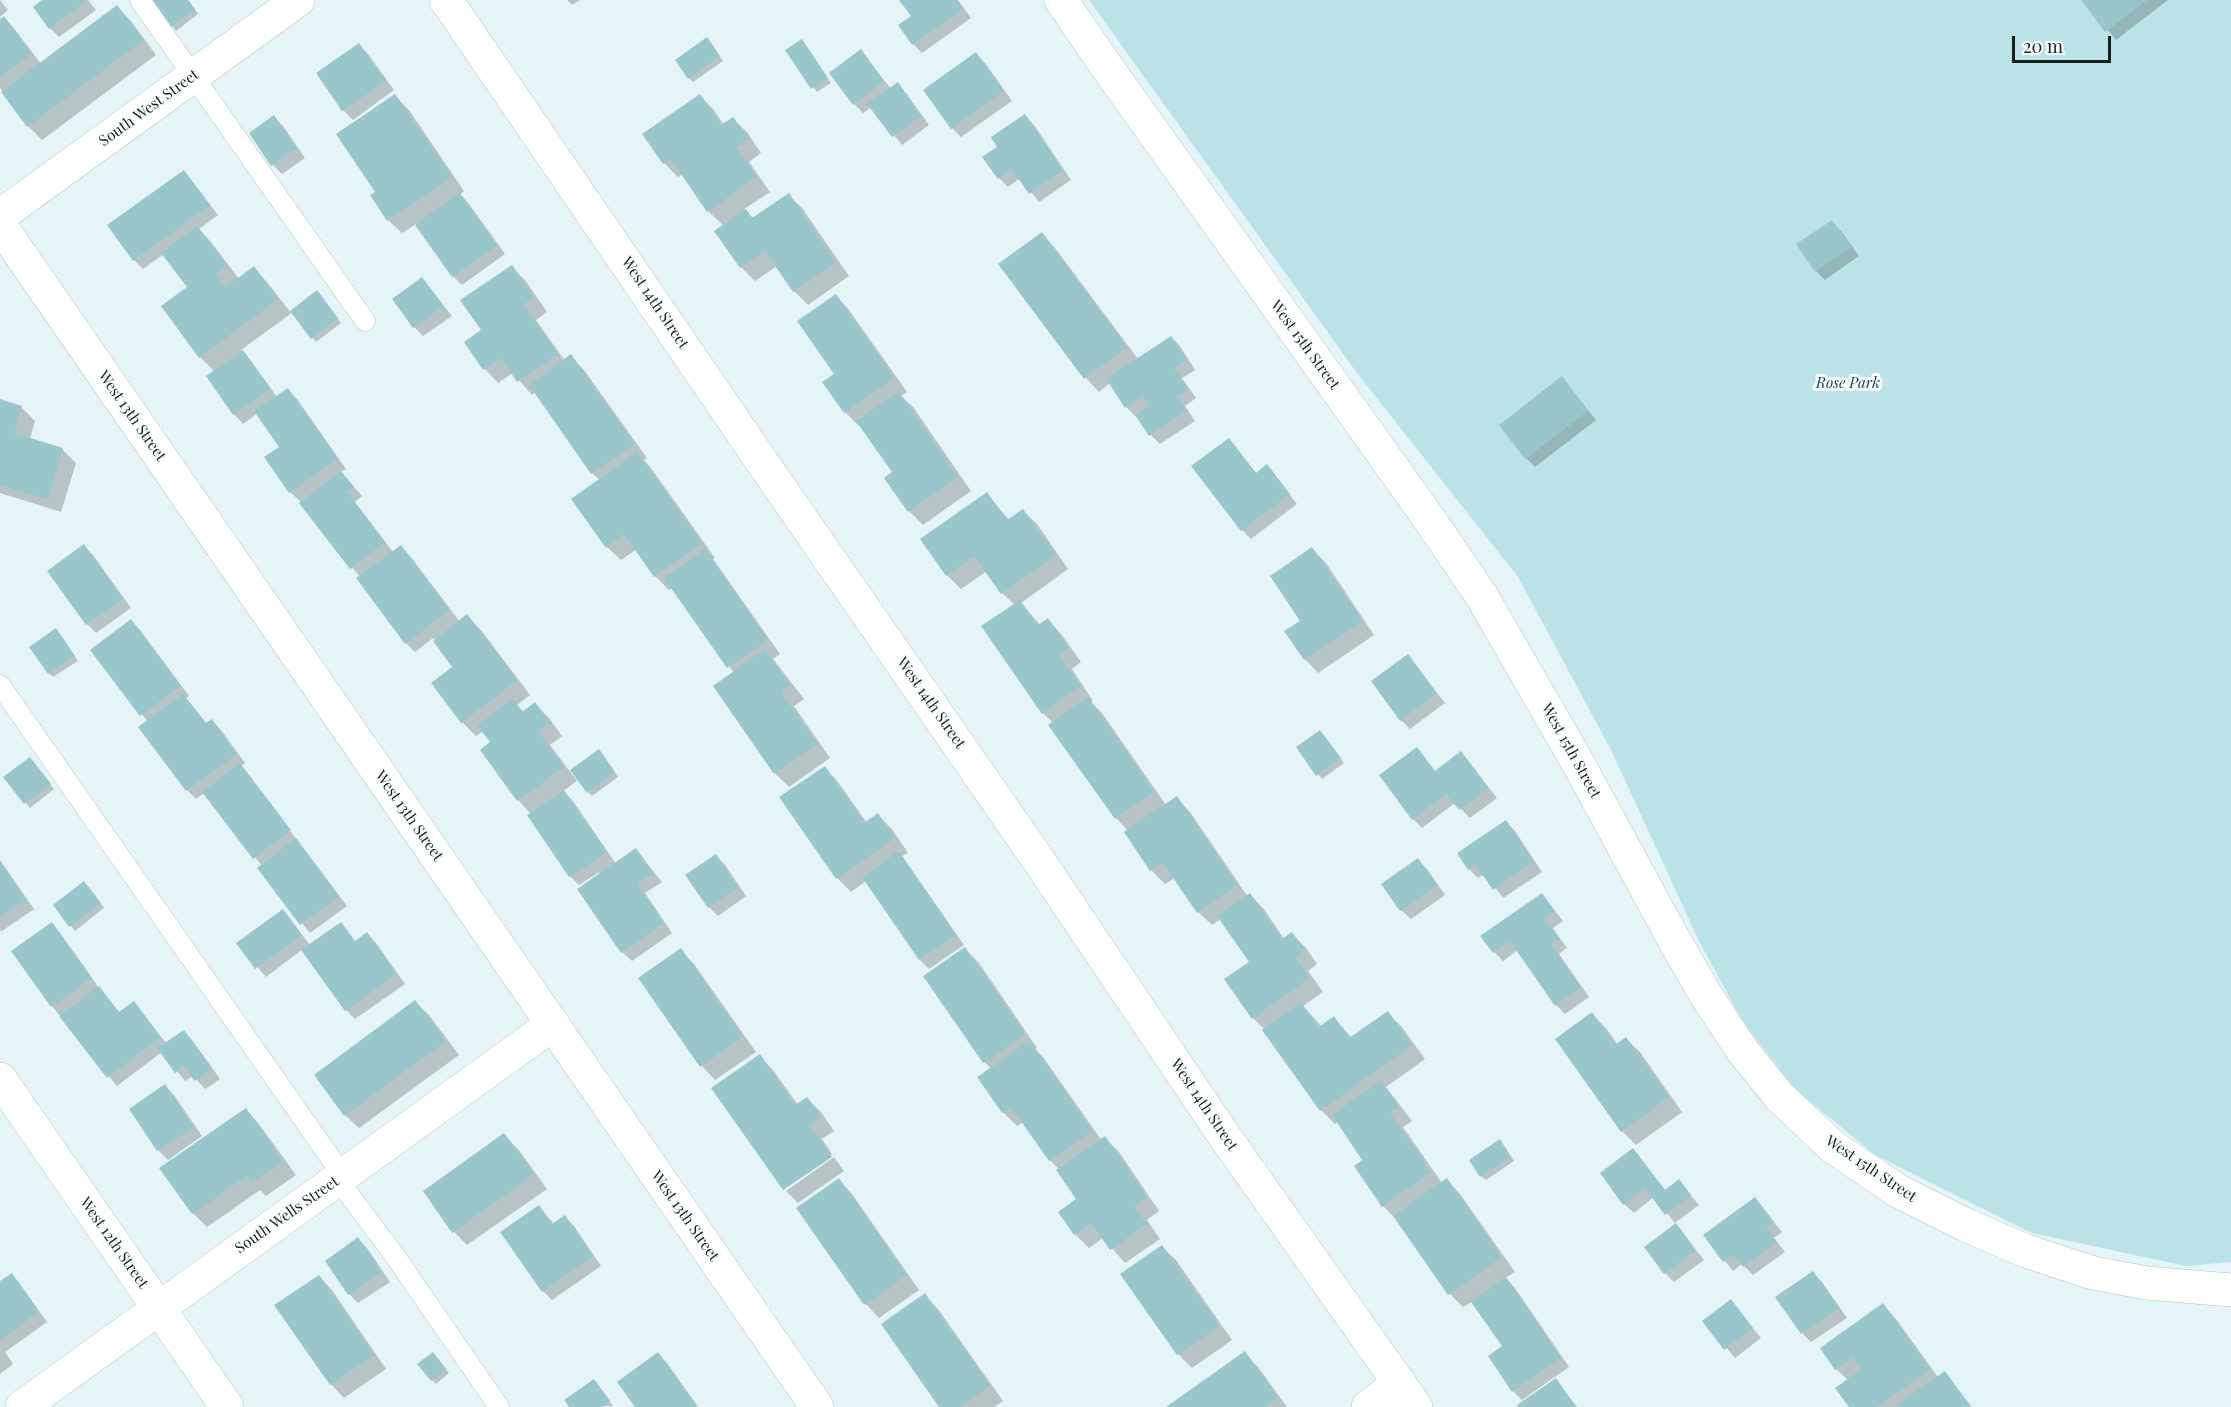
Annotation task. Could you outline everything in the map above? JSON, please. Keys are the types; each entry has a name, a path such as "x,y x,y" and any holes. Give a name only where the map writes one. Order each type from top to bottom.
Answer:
{"street":[{"name":"South West Street","path":"0,216 298,0"},
{"name":"West 14th Street","path":"446,0 1037,858 1223,1134 1408,1395"},
{"name":"West 15th Street","path":"1061,0 1481,595 1578,763 1707,997 1742,1050 1779,1096 1833,1147 1898,1191 1976,1230 2026,1251 2093,1273 2147,1283 2231,1290"},
{"name":"West 13th Street","path":"0,225 817,1407"},
{"name":"South Wells Street","path":"22,1407 553,1024"},
{"name":"West 12th Street","path":"0,1080 227,1407"},
{"path":"1368,1407 1408,1395"}],"lane":[{"path":"140,0 364,321"},
{"path":"0,685 334,1163 348,1193 499,1407"}],"green space":[{"name":"Rose Park","path":"1089,0 2231,0 2231,1262 2186,1266 2032,1233 1875,1155 1796,1090 1743,1022 1699,941 1611,750 1518,577 1357,373"}],"building":[{"path":"42,0 87,0 49,29 33,7"},
{"path":"150,0 188,0 195,9 170,28"},
{"path":"899,0 957,0 963,9 912,45 898,25 911,16"},
{"path":"2081,0 2147,0 2105,32"},
{"path":"117,5 144,40 27,127 1,92"},
{"path":"4,16 32,53 0,77 0,19"},
{"path":"707,37 720,56 688,79 675,60"},
{"path":"802,39 828,78 811,89 785,50"},
{"path":"359,43 386,81 342,111 316,73"},
{"path":"861,49 884,81 853,105 829,73"},
{"path":"976,52 1004,91 951,129 923,90"},
{"path":"898,82 921,116 892,137 867,104"},
{"path":"395,94 452,177 387,221 370,195 375,192 336,134"},
{"path":"700,94 721,125 733,117 749,139 736,147 757,177 707,212 671,159 663,164 642,134"},
{"path":"1025,114 1063,170 1029,194 1012,169 998,179 982,157 997,147 991,137"},
{"path":"274,115 297,148 271,166 249,133"},
{"path":"184,170 210,205 133,261 107,225"},
{"path":"460,193 497,245 452,277 415,225"},
{"path":"789,193 836,262 793,292 765,251 740,268 714,231 746,209 752,218"},
{"path":"1832,220 1851,247 1815,272 1796,244"},
{"path":"197,226 227,265 216,274 226,287 254,266 278,299 199,358 161,306 187,287 161,253"},
{"path":"1042,232 1127,347 1084,379 998,264"},
{"path":"512,265 534,297 523,305 558,354 517,382 501,358 483,370 464,342 481,330 460,300"},
{"path":"422,277 444,306 413,328 392,299"},
{"path":"317,290 338,318 311,339 290,311"},
{"path":"836,294 894,378 844,413 822,382 834,374 797,321"},
{"path":"1171,336 1187,360 1174,368 1188,389 1177,396 1187,411 1149,436 1135,415 1149,406 1142,396 1125,408 1106,379"},
{"path":"243,350 271,389 233,415 206,376"},
{"path":"571,354 634,444 591,474 529,385"},
{"path":"1562,376 1588,411 1525,459 1499,425"},
{"path":"288,388 338,459 289,493 264,457 279,447 254,411"},
{"path":"899,392 958,477 908,512 884,478 892,472 856,421"},
{"path":"0,399 22,406 14,433 63,448 48,499 0,485"},
{"path":"1229,438 1256,473 1267,464 1290,494 1241,531 1191,466"},
{"path":"637,452 702,543 654,577 624,534 606,548 571,499"},
{"path":"341,471 354,487 347,492 385,542 350,569 299,503"},
{"path":"987,492 1007,520 1023,509 1056,555 1001,594 974,556 946,576 920,539"},
{"path":"84,544 123,599 86,625 47,571"},
{"path":"401,545 450,610 405,644 356,578"},
{"path":"1312,547 1362,621 1304,660 1284,631 1300,621 1270,576"},
{"path":"705,549 768,640 727,668 664,578"},
{"path":"1020,600 1038,625 1048,618 1069,648 1059,655 1081,686 1042,714 981,626"},
{"path":"467,614 518,680 461,723 431,683 452,667 433,641"},
{"path":"131,619 181,686 140,716 90,650"},
{"path":"56,628 75,656 48,674 29,647"},
{"path":"765,649 791,685 781,692 817,744 774,774 713,686"},
{"path":"1408,654 1437,693 1400,721 1371,681"},
{"path":"183,694 206,723 212,719 237,754 186,791 138,727"},
{"path":"1088,697 1154,792 1115,819 1048,725"},
{"path":"513,699 522,712 535,702 550,722 538,731 564,767 517,801 480,750 490,742 477,725"},
{"path":"1320,730 1341,758 1316,776 1296,747"},
{"path":"1417,747 1435,771 1461,751 1489,788 1459,810 1446,794 1412,820 1379,775"},
{"path":"599,749 615,772 587,793 570,770"},
{"path":"30,757 51,784 24,804 3,777"},
{"path":"240,763 291,830 253,859 202,792"},
{"path":"825,766 864,823 878,813 895,838 836,879 779,797"},
{"path":"564,790 607,852 569,877 527,815"},
{"path":"1177,796 1237,885 1197,913 1163,863 1150,871 1124,832"},
{"path":"1506,820 1534,862 1493,890 1476,865 1468,870 1457,853"},
{"path":"296,838 339,896 300,925 257,868"},
{"path":"636,848 654,873 637,884 664,923 621,953 577,889"},
{"path":"899,851 956,935 919,960 862,877"},
{"path":"716,854 738,887 708,908 685,875"},
{"path":"1418,858 1437,885 1400,911 1381,884"},
{"path":"0,862 26,900 0,917"},
{"path":"84,881 101,903 69,927 53,905"},
{"path":"1250,893 1282,939 1292,932 1305,950 1295,957 1310,978 1252,1019 1224,979 1249,962 1217,916"},
{"path":"1542,893 1555,911 1545,918 1559,939 1551,944 1581,988 1555,1006 1510,941 1493,953 1480,936"},
{"path":"283,909 302,935 255,969 236,943"},
{"path":"52,922 92,978 51,1007 11,951"},
{"path":"341,922 355,941 367,932 397,974 345,1011 301,950"},
{"path":"965,947 1025,1034 983,1063 923,976"},
{"path":"681,948 743,1037 700,1067 638,978"},
{"path":"99,986 119,1012 134,1001 161,1037 107,1078 59,1016"},
{"path":"415,1000 446,1041 344,1116 314,1075"},
{"path":"1301,1002 1319,1027 1334,1016 1349,1038 1388,1011 1412,1045 1320,1111 1262,1030"},
{"path":"1592,1012 1615,1045 1626,1037 1669,1097 1621,1132 1555,1039"},
{"path":"184,1030 212,1069 194,1081 185,1066 175,1073 157,1048"},
{"path":"1030,1041 1092,1131 1049,1161 1011,1107 1002,1113 977,1077"},
{"path":"760,1054 795,1105 807,1097 821,1116 809,1125 832,1157 783,1190 711,1088"},
{"path":"1381,1081 1399,1106 1390,1113 1431,1172 1382,1207 1354,1166 1362,1160 1332,1115"},
{"path":"165,1084 194,1127 157,1151 129,1109"},
{"path":"246,1108 283,1161 251,1183 247,1176 192,1214 159,1168"},
{"path":"504,1133 534,1174 452,1233 423,1191"},
{"path":"1105,1136 1147,1197 1134,1206 1147,1224 1110,1250 1091,1223 1074,1235 1058,1212 1076,1199 1056,1170"},
{"path":"1500,1139 1511,1157 1480,1177 1469,1160"},
{"path":"1633,1148 1665,1190 1679,1179 1691,1195 1665,1215 1645,1188 1623,1205 1600,1173"},
{"path":"839,1178 907,1275 864,1305 796,1208"},
{"path":"1447,1178 1502,1257 1448,1295 1393,1216"},
{"path":"1755,1197 1774,1222 1766,1228 1777,1242 1743,1267 1734,1255 1723,1262 1703,1235"},
{"path":"539,1205 552,1224 565,1215 593,1256 542,1292 500,1232"},
{"path":"1676,1223 1696,1250 1664,1274 1644,1247"},
{"path":"358,1237 382,1272 348,1295 325,1261"},
{"path":"1162,1245 1219,1326 1177,1355 1120,1274"},
{"path":"1813,1271 1839,1308 1801,1334 1775,1297"},
{"path":"12,1273 39,1312 0,1340 0,1281"},
{"path":"319,1275 374,1355 330,1385 274,1305"},
{"path":"1506,1277 1561,1358 1512,1392 1488,1356 1502,1346 1471,1302"},
{"path":"925,1293 990,1386 961,1407 939,1407 881,1324"},
{"path":"1731,1299 1753,1328 1724,1350 1702,1321"},
{"path":"1883,1303 1930,1369 1877,1407 1849,1407 1835,1388 1862,1369 1853,1357 1835,1370 1820,1348"},
{"path":"1245,1351 1278,1398 1265,1407 1166,1407"},
{"path":"433,1352 446,1369 431,1381 417,1364"},
{"path":"658,1352 698,1407 635,1407 617,1382"},
{"path":"1945,1371 1971,1407 1901,1407 1898,1404"},
{"path":"1556,1378 1576,1407 1518,1407 1517,1405"},
{"path":"594,1379 610,1401 602,1407 569,1407 564,1400"}]}
